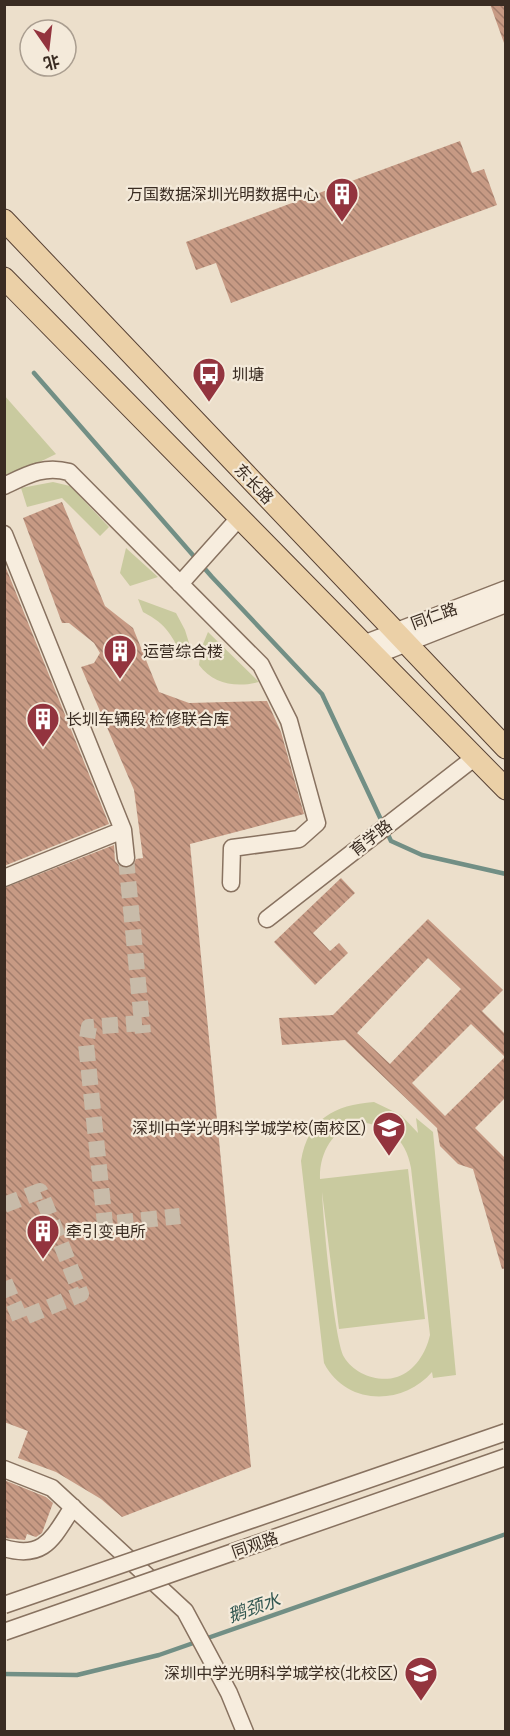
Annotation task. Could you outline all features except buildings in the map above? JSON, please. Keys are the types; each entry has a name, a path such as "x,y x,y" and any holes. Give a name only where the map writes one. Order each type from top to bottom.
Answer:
{"main road":[{"name":"东长路","path":"4,219 399,638 506,748"},
{"name":"东长路","path":"7,285 506,789"}],"street":[{"path":"4,486 32,472 52,468 69,472 261,666 289,721 317,823 299,838 232,848 231,883"},
{"path":"180,584 239,518"},
{"path":"4,534 123,830 126,858"},
{"name":"同仁路","path":"369,650 506,589"},
{"name":"同仁路","path":"399,638 506,604"},
{"name":"育学路","path":"267,919 474,758"},
{"path":"4,878 123,830"},
{"name":"同观路","path":"4,1605 506,1432"},
{"name":"同观路","path":"4,1632 506,1457"},
{"path":"4,1469 52,1488 185,1611 230,1693 242,1725"},
{"path":"4,1548 29,1553 44,1547 73,1507"}],"green space":[{"path":"4,395 56,454 5,479"},
{"path":"53,482 70,486 109,527 100,536 62,498 27,507 21,488"},
{"path":"126,548 158,577 130,586 120,573"},
{"path":"138,599 176,613 185,630 194,659 184,660 168,632 143,612"},
{"path":"208,632 259,682 242,685 226,683 211,677 199,665 201,649"},
{"path":"374,1102 401,1115 418,1133 416,1118 433,1132 456,1375 433,1378 432,1372 420,1383 406,1391 391,1395 360,1394 346,1387 334,1377 324,1363 301,1161 310,1134 325,1117 335,1111","holes":["357,1122 368,1123 393,1134 405,1148 408,1157 430,1335 423,1355 414,1366 390,1379 367,1376 354,1368 344,1357 336,1328 322,1192 339,1329 425,1319 408,1169 320,1179 322,1161 334,1137"]}],"waterway":[{"path":"34,373 212,577 322,694 391,841 422,855 506,874"},
{"name":"鹅颈水","path":"4,1674 77,1675 159,1655 506,1534"}],"tunnel":[{"path":"126,858 143,1033"},
{"path":"142,1023 89,1027 86,1044 105,1224 180,1216"},
{"path":"4,1205 40,1191 81,1294 20,1319 4,1280"}],"place":[{"name":"万国数据深圳光明数据中心","path":"342,223"},
{"name":"圳塘","path":"209,403"},
{"name":"运营综合楼","path":"120,680"},
{"name":"长圳车辆段 检修联合库","path":"43,748"},
{"name":"深圳中学光明科学城学校(南校区)","path":"389,1157"},
{"name":"牵引变电所","path":"43,1260"},
{"name":"深圳中学光明科学城学校(北校区)","path":"421,1702"}]}
